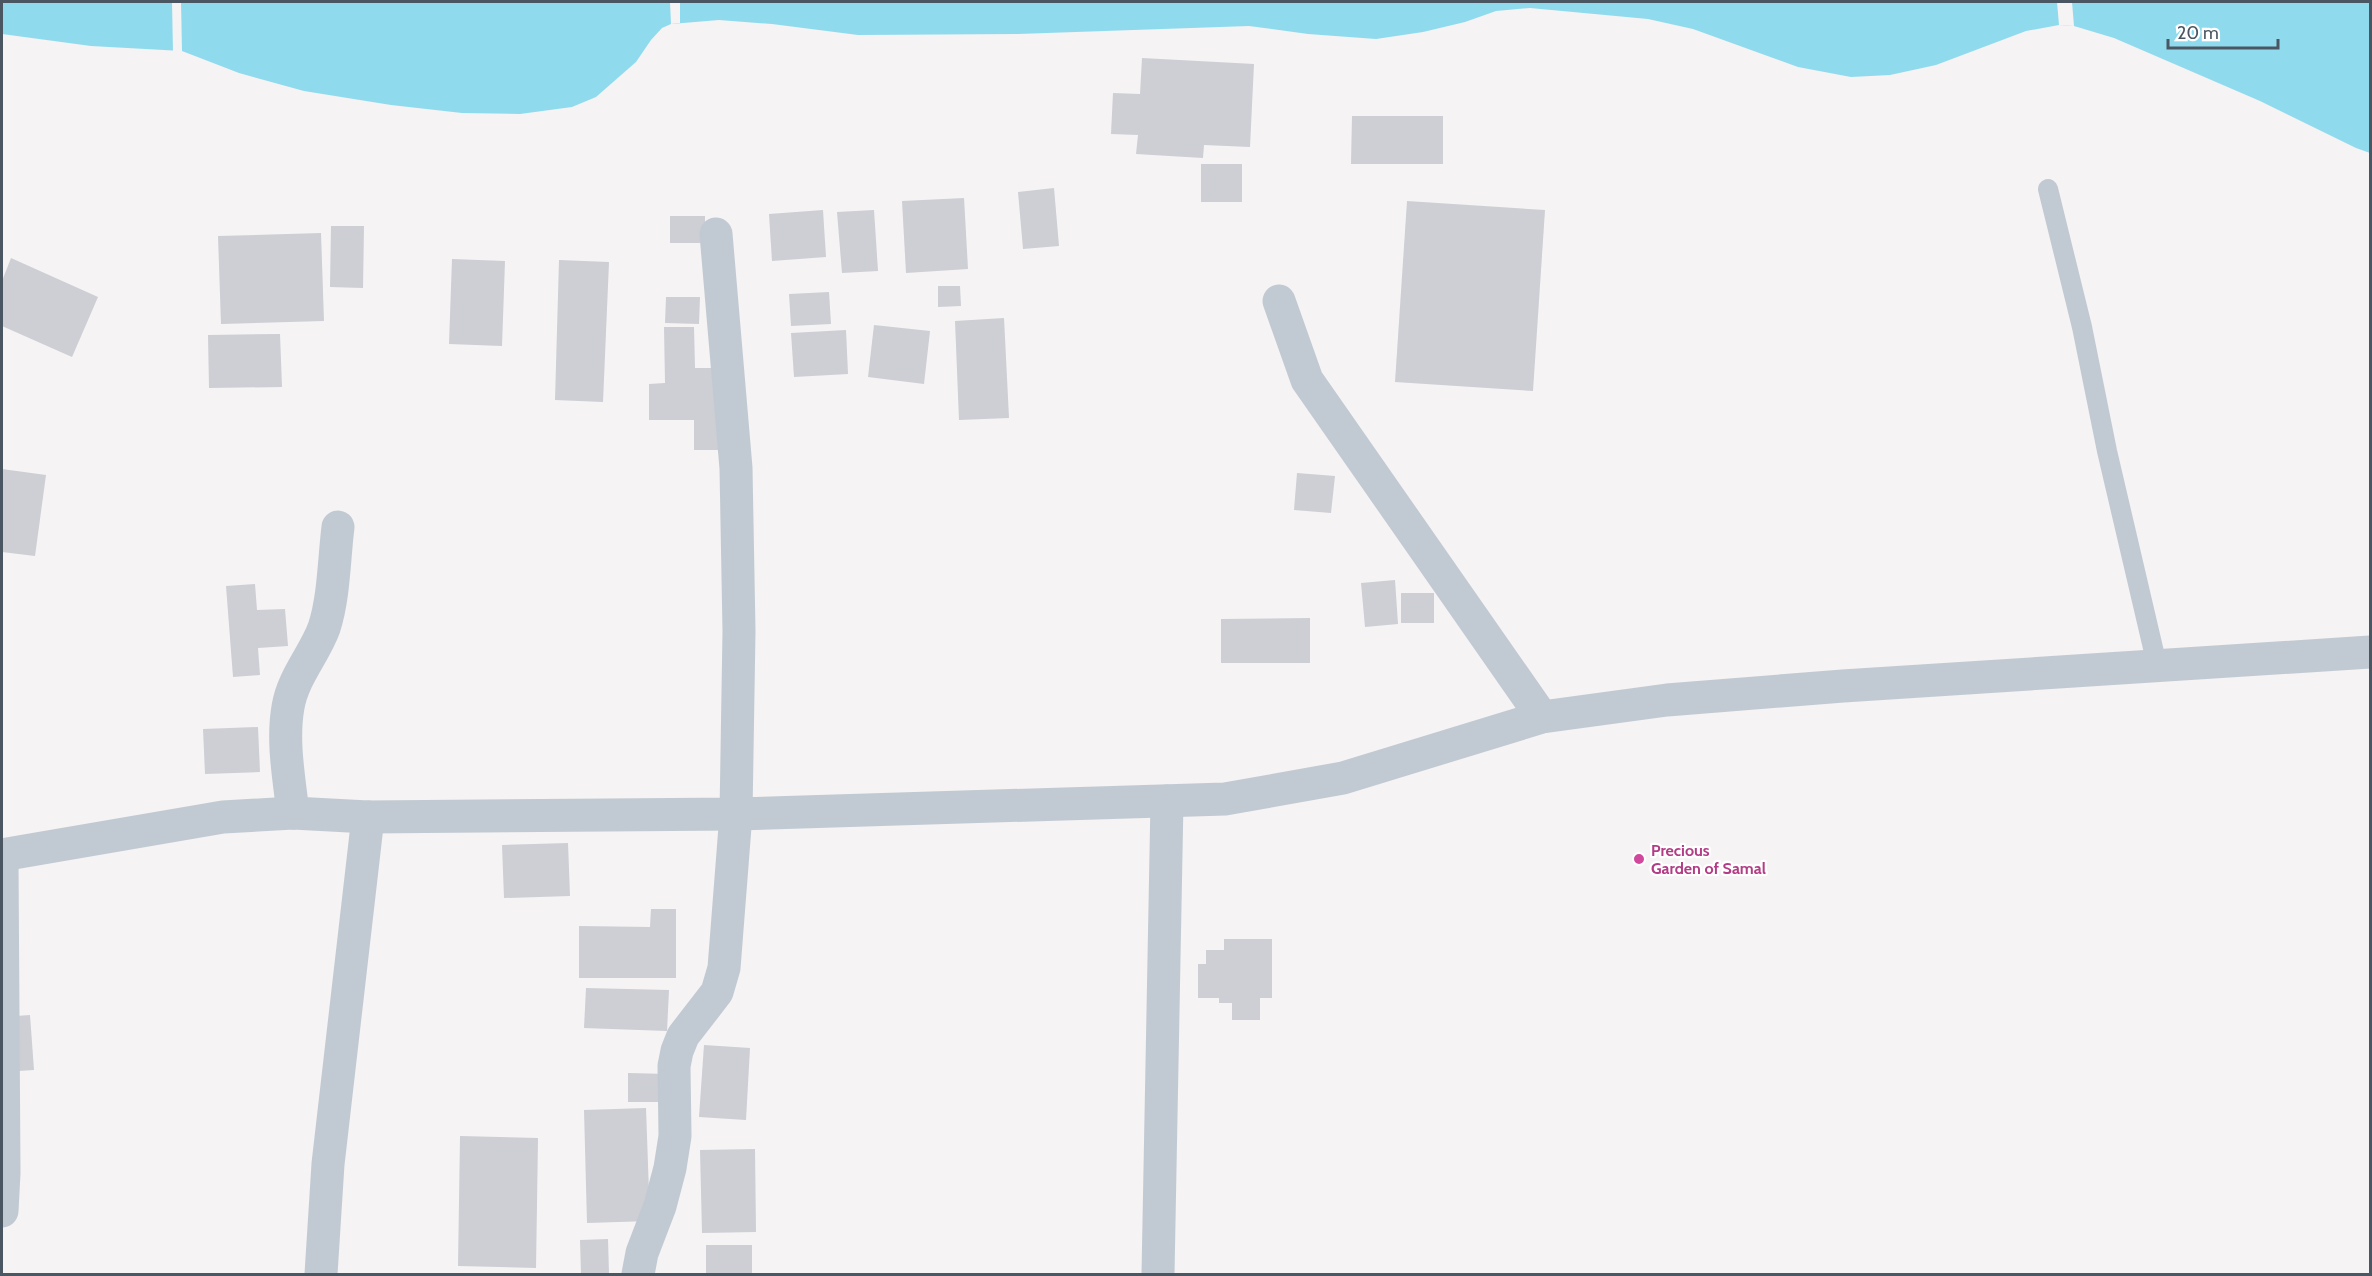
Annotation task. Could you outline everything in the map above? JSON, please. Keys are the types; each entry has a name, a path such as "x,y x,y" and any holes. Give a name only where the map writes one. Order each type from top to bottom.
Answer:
{"street":[{"path":"638,1275 642,1253 660,1206 670,1168 675,1136 674,1066 677,1051 683,1036 717,992 724,968 736,814 740,630 736,468 716,234"},
{"path":"1279,301 1307,380 1542,717"},
{"path":"293,813 285,733 288,708 293,688 324,629 338,527"},
{"path":"2,855 223,817 293,813 368,817 736,814 1225,799 1343,778 1542,717 1679,699 1843,686 2370,652"},
{"path":"1158,1275 1167,801"},
{"path":"321,1275 328,1164 368,817"},
{"path":"2,863 4,1173 2,1211"}],"lane":[{"path":"2048,189 2082,327 2107,451 2157,665"}],"water":[{"path":"2,2 2370,2 2370,153 2260,101 2114,38 2074,26 2059,25 2026,31 1936,65 1890,75 1851,77 1798,67 1693,29 1648,19 1530,8 1496,11 1465,22 1423,32 1376,39 1308,34 1249,26 1018,34 858,35 719,20 671,24 662,28 636,62 596,97 572,107 520,114 462,113 391,105 304,91 239,73 182,51 91,46 2,34"}],"pier":[{"path":"172,2 181,2 182,51 173,51"},
{"path":"670,2 680,2 680,23 671,24"},
{"path":"2057,2 2072,2 2074,26 2059,25"}],"building":[{"path":"1142,58 1254,64 1250,147 1204,145 1203,158 1136,154 1138,135 1111,134 1113,93 1140,94"},
{"path":"1352,116 1443,116 1443,164 1351,164"},
{"path":"1201,164 1242,164 1242,202 1201,202"},
{"path":"1054,188 1059,246 1023,249 1018,192"},
{"path":"964,198 968,269 906,273 902,201"},
{"path":"1407,201 1545,210 1533,391 1395,382"},
{"path":"823,210 826,257 772,261 769,214"},
{"path":"874,210 878,271 842,273 837,212"},
{"path":"670,216 705,216 705,243 670,243"},
{"path":"331,226 364,226 363,288 330,287"},
{"path":"321,233 324,321 221,324 218,236"},
{"path":"11,258 98,297 72,357 2,326 2,281"},
{"path":"452,259 505,261 502,346 449,344"},
{"path":"559,260 609,262 603,402 555,400"},
{"path":"938,286 960,286 961,306 938,307"},
{"path":"829,292 831,324 791,326 789,294"},
{"path":"666,297 700,297 699,324 665,323"},
{"path":"1004,318 1009,418 959,420 955,321"},
{"path":"874,325 930,331 924,384 868,377"},
{"path":"664,327 694,327 695,368 726,368 728,450 694,450 694,420 649,420 649,384 665,383"},
{"path":"846,330 848,374 794,377 791,333"},
{"path":"280,334 282,387 209,388 208,335"},
{"path":"2,469 46,475 35,556 2,552"},
{"path":"1297,473 1335,476 1331,513 1294,510"},
{"path":"1395,580 1398,624 1365,627 1361,583"},
{"path":"255,584 257,610 285,609 288,646 258,648 260,675 233,677 226,586"},
{"path":"1401,593 1434,593 1434,623 1401,623"},
{"path":"1310,618 1310,663 1221,663 1221,619"},
{"path":"258,727 260,772 205,774 203,729"},
{"path":"568,843 570,896 504,898 502,845"},
{"path":"651,909 676,909 676,978 579,978 579,926 650,927"},
{"path":"1224,939 1272,939 1272,998 1260,998 1260,1020 1232,1020 1232,1003 1219,1003 1219,998 1198,998 1198,964 1206,964 1206,950 1224,950"},
{"path":"586,988 669,990 667,1031 584,1028"},
{"path":"30,1015 34,1070 2,1072 2,1017"},
{"path":"704,1045 750,1048 746,1120 699,1117"},
{"path":"628,1073 668,1074 667,1102 628,1102"},
{"path":"646,1108 650,1221 587,1223 584,1110"},
{"path":"460,1136 538,1138 536,1268 458,1266"},
{"path":"755,1149 756,1232 702,1233 700,1150"},
{"path":"608,1239 609,1274 581,1274 580,1240"},
{"path":"706,1245 752,1245 752,1274 706,1274"}],"place":[{"name":"Precious Garden of Samal","path":"1639,859"}]}
